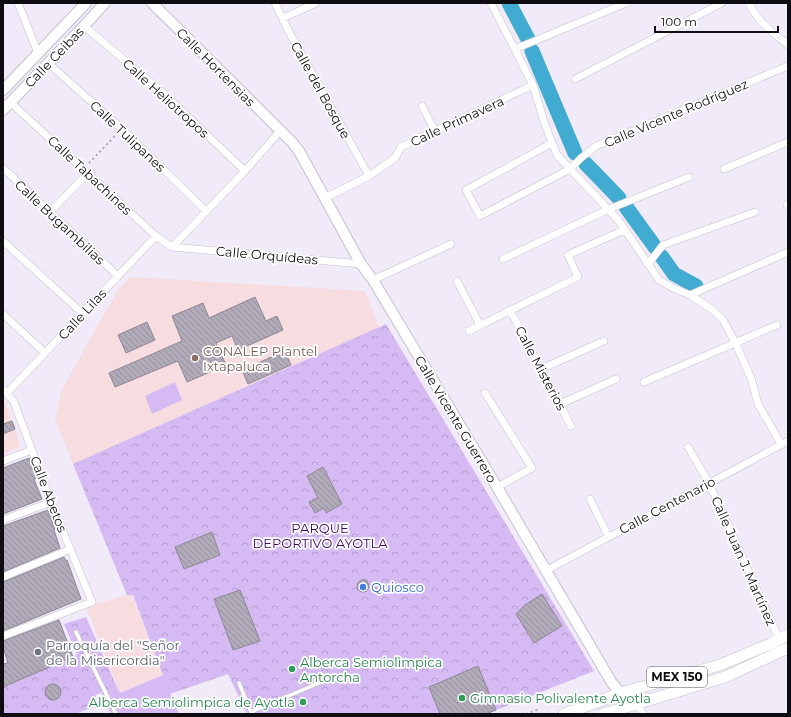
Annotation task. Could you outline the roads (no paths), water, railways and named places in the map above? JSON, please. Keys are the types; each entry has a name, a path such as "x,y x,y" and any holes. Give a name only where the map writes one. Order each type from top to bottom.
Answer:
{"main road":[{"name":"MEX 150","path":"564,714 622,693 720,665 784,637"},
{"name":"MEX 150","path":"603,714 725,677 788,648"}],"street":[{"path":"18,3 38,53"},
{"name":"Calle Ceibas","path":"5,106 48,64 105,3"},
{"name":"Calle Hortensias","path":"152,3 280,131"},
{"name":"Calle del Bosque","path":"275,3 369,176"},
{"path":"282,18 316,3"},
{"path":"491,3 533,85 545,125 558,155 619,221 659,280 690,295 713,310 722,320 735,342 751,378 758,404 785,442"},
{"path":"515,49 626,3"},
{"path":"575,79 722,3"},
{"path":"749,3 754,14 788,45"},
{"name":"Calle Ceibas","path":"3,90 81,5"},
{"name":"Calle Heliotropos","path":"84,26 160,90 245,171"},
{"name":"Calle Tulipanes","path":"48,64 122,129 206,211"},
{"name":"Calle Vicente Rodríguez","path":"552,143 466,190 480,216 570,168 596,146 788,66"},
{"name":"Calle Primavera","path":"325,198 369,176 395,158 401,147 533,85"},
{"name":"Calle Tabachines","path":"5,106 86,171 156,236 172,247"},
{"path":"422,106 435,131"},
{"path":"172,247 245,171 280,131"},
{"name":"Calle Vicente Guerrero","path":"280,131 300,151 361,264 373,280 547,570 612,683 622,693 637,704"},
{"path":"724,169 788,142"},
{"name":"Calle Bugambilias","path":"3,168 118,276"},
{"path":"50,212 86,171"},
{"path":"503,260 609,209 689,177"},
{"path":"648,264 663,245 755,212"},
{"path":"469,331 578,277 568,255 624,230"},
{"name":"Calle Lilas","path":"5,391 45,353 156,236"},
{"path":"3,241 82,313"},
{"path":"373,280 451,244"},
{"name":"Calle Orquídeas","path":"172,247 361,264"},
{"path":"690,295 788,252"},
{"path":"457,281 480,325"},
{"name":"Calle Misterios","path":"510,310 571,426"},
{"path":"3,314 45,353"},
{"path":"644,382 777,325"},
{"path":"541,369 604,341"},
{"path":"560,404 616,379"},
{"name":"Calle Abetos","path":"3,636 92,602 51,502 14,402 5,391"},
{"path":"485,393 532,468 497,488"},
{"name":"Calle Centenario","path":"547,570 785,442"},
{"name":"Calle Juan J. Martínez","path":"688,447 709,483 784,637"},
{"path":"3,461 32,450"},
{"path":"590,499 608,536"},
{"path":"3,520 51,502"},
{"path":"3,577 71,549"},
{"path":"637,704 643,714"}],"lane":[{"path":"76,632 116,714"},
{"path":"239,683 252,713 334,677"}],"waterway":[{"path":"509,3 529,41"},
{"path":"532,51 575,153"},
{"path":"586,164 619,198"},
{"path":"626,207 655,247"},
{"path":"662,257 674,274 696,286"}],"place":[{"name":"CONALEP Plantel Ixtapaluca","path":"195,358"},
{"name":"Quiosco","path":"363,587"},
{"name":"Parroquía del \"Señor de la Misericordia\"","path":"38,652"},
{"name":"Alberca Semiolìmpica Antorcha","path":"292,669"},
{"name":"Gimnasio Polivalente Ayotla","path":"462,698"},
{"name":"Alberca Semiolimpica de Ayotla","path":"303,702"}],"park label":[{"name":"PARQUE DEPORTIVO AYOTLA","path":"320,536"}]}
